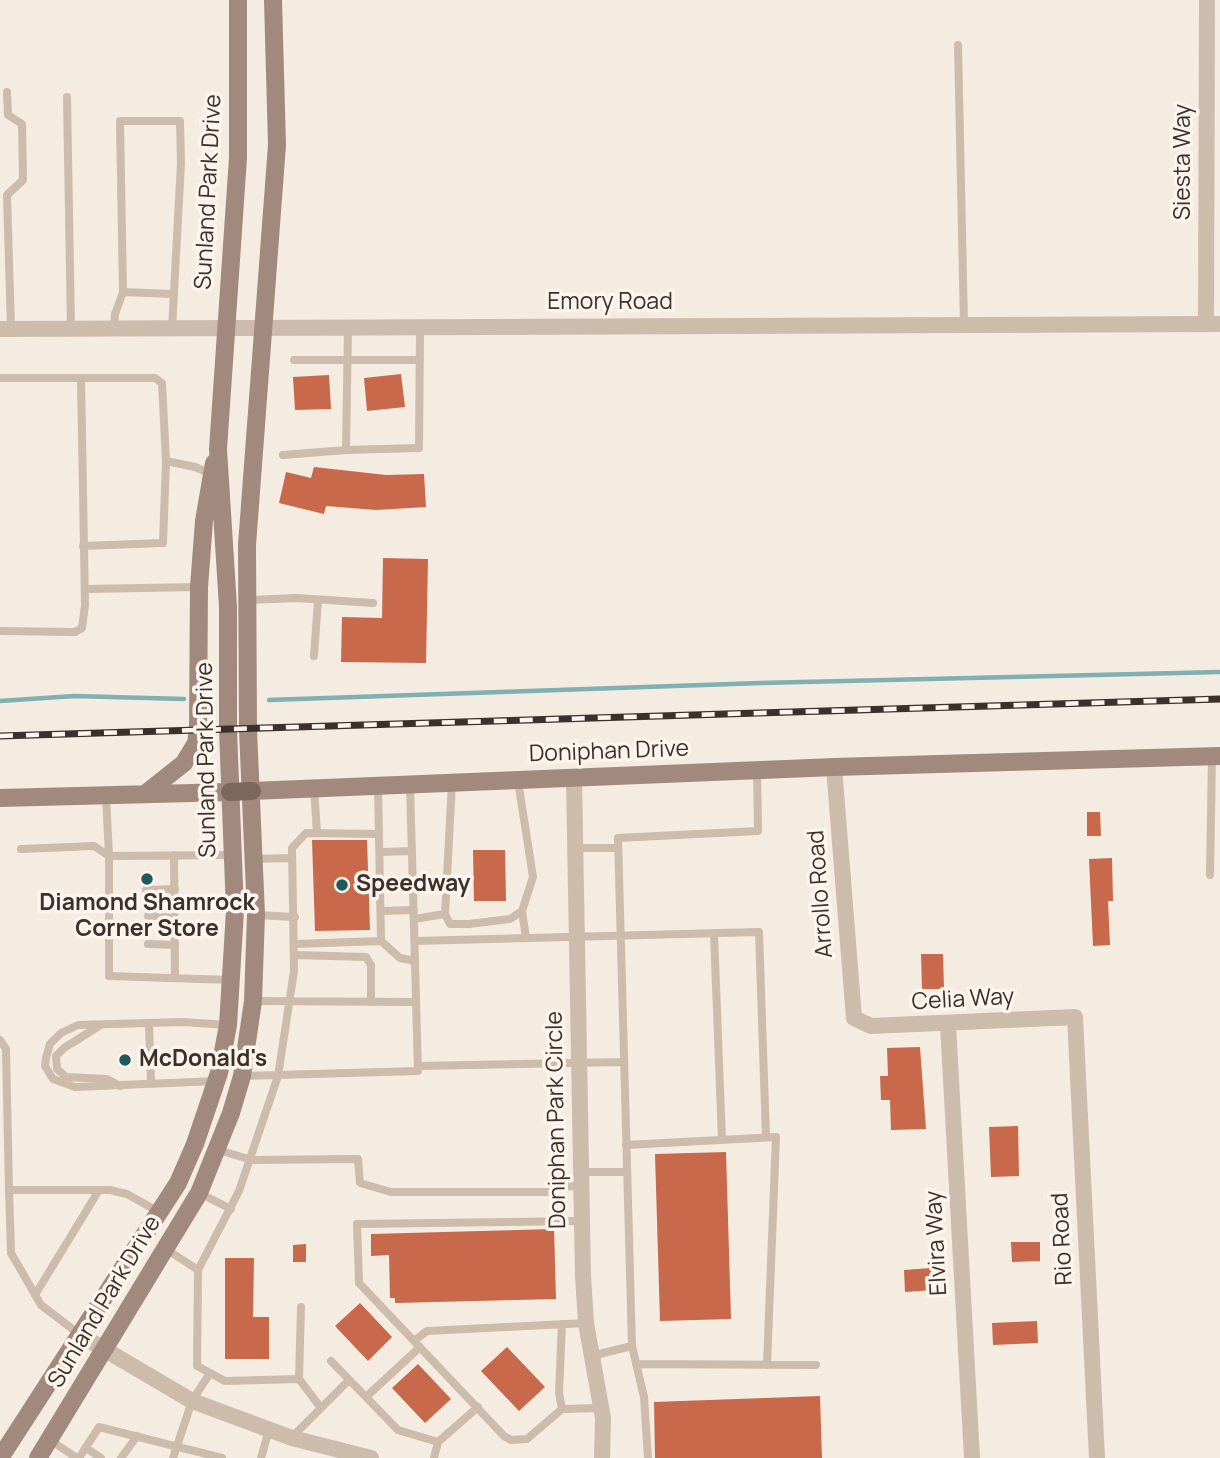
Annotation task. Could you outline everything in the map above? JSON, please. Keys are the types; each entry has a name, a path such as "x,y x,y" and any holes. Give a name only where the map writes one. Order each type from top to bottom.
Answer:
{"main road":[{"name":"Sunland Park Drive","path":"0,1458 178,1183 217,1081 228,1025 235,911 234,855 230,792 228,607 216,476 238,158 238,0"},
{"name":"Sunland Park Drive","path":"38,1458 106,1351 199,1193 218,1150 242,1076 253,1001 256,915 248,730 247,545 277,145 273,0"},
{"path":"145,794 184,763 196,743 199,587 216,476"},
{"name":"Doniphan Drive","path":"0,798 230,792 834,767 1216,757"}],"street":[{"name":"Siesta Way","path":"1207,1 1213,324"},
{"name":"Emory Road","path":"6,329 1213,324"},
{"name":"Arrollo Road","path":"834,767 854,1018"},
{"name":"Doniphan Park Circle","path":"574,779 586,1323 601,1408 601,1458"},
{"name":"Celia Way","path":"854,1018 871,1026 948,1025 1075,1017"},
{"name":"Rio Road","path":"1075,1017 1097,1458"},
{"name":"Elvira Way","path":"948,1025 972,1458"},
{"path":"80,1335 192,1401 292,1438 371,1458"}],"lane":[{"path":"958,45 964,325"},
{"path":"6,329 7,195 23,180 22,124 8,115 7,92"},
{"path":"67,97 71,329"},
{"path":"114,329 115,314 123,292 120,121 180,121 181,163 172,329"},
{"path":"123,292 173,294"},
{"path":"283,455 419,448 420,327"},
{"path":"346,450 348,328"},
{"path":"295,360 419,360"},
{"path":"0,378 155,378 162,383 166,461 163,543 83,546"},
{"path":"0,631 75,632 82,628 85,620 81,378"},
{"path":"166,461 216,476"},
{"path":"85,589 199,587"},
{"path":"248,600 373,603"},
{"path":"314,656 318,600"},
{"path":"1210,875 1216,757"},
{"path":"648,1458 644,1397 632,1346 618,838 758,831 757,770"},
{"path":"518,781 533,877 522,911 526,938"},
{"path":"450,941 450,924 445,914 452,783"},
{"path":"242,1076 418,1070 410,784"},
{"path":"378,785 381,941"},
{"path":"314,787 317,833"},
{"path":"106,795 109,856 114,890 109,917 109,976 175,976 231,980"},
{"path":"299,1379 225,1381 197,1366 198,1270 231,1209 252,1160 278,1076 292,1003 296,944 292,848 301,836 317,833 379,834"},
{"path":"20,849 94,846 109,856 234,855"},
{"path":"575,848 618,848"},
{"path":"380,852 412,851"},
{"path":"174,855 175,976"},
{"path":"253,859 292,858"},
{"path":"146,890 175,890"},
{"path":"380,911 414,915 445,914"},
{"path":"450,924 510,919 522,911"},
{"path":"256,915 295,917"},
{"path":"109,917 120,916"},
{"path":"148,916 174,916"},
{"path":"415,942 759,933 765,1137"},
{"path":"714,934 722,1140"},
{"path":"296,944 381,941 400,958 415,961"},
{"path":"109,945 121,944"},
{"path":"148,944 175,945"},
{"path":"295,955 366,957 371,965 371,1002"},
{"path":"253,1001 416,1002"},
{"path":"149,1024 151,1083"},
{"path":"217,1081 67,1086 53,1079 45,1066 50,1044 61,1033 78,1025 228,1025"},
{"path":"102,1025 64,1048 55,1063 60,1074 66,1077 107,1079 120,1086"},
{"path":"0,1040 6,1049 12,1253 41,1305 80,1335"},
{"path":"418,1066 624,1062"},
{"path":"626,1145 776,1137 767,1365"},
{"path":"218,1150 252,1160 358,1159 360,1183 391,1192 548,1192 554,1187 581,1179 627,1172"},
{"path":"9,1190 99,1190 127,1194 159,1212"},
{"path":"35,1295 99,1190"},
{"path":"199,1193 231,1209"},
{"path":"582,1221 357,1224 359,1283 511,1440 527,1439 562,1409 601,1408"},
{"path":"166,1250 198,1270"},
{"path":"0,1253 12,1253"},
{"path":"301,1307 299,1379 321,1408"},
{"path":"366,1397 426,1331 586,1323"},
{"path":"562,1324 559,1393 562,1409"},
{"path":"591,1356 632,1346"},
{"path":"331,1361 398,1430 438,1442"},
{"path":"636,1364 816,1365"},
{"path":"173,1458 192,1401 210,1373"},
{"path":"292,1438 349,1380"},
{"path":"433,1458 438,1442 478,1407"},
{"path":"50,1440 78,1458 99,1427 222,1458"},
{"path":"261,1458 269,1430"},
{"path":"121,1458 137,1436"},
{"path":"86,1448 101,1458"}],"building":[{"path":"401,374 405,407 367,411 364,378"},
{"path":"329,375 331,409 295,410 293,377"},
{"path":"314,467 386,475 424,474 426,507 376,510 326,506 324,514 279,503 286,472 311,478"},
{"path":"383,558 428,559 426,663 341,662 342,617 382,618"},
{"path":"1087,812 1100,812 1101,836 1087,836"},
{"path":"312,840 367,840 370,930 315,931"},
{"path":"473,850 505,850 506,901 474,901"},
{"path":"1112,858 1113,901 1108,901 1110,945 1093,946 1089,859"},
{"path":"921,954 943,954 944,989 922,989"},
{"path":"920,1047 926,1129 891,1130 890,1100 881,1100 880,1076 888,1076 887,1048"},
{"path":"1018,1126 1019,1176 991,1177 989,1127"},
{"path":"726,1152 731,1319 660,1321 655,1154"},
{"path":"554,1229 556,1299 395,1303 395,1298 390,1298 389,1255 371,1256 371,1234"},
{"path":"1011,1242 1040,1242 1040,1261 1012,1262"},
{"path":"306,1244 306,1262 293,1262 293,1245"},
{"path":"225,1258 254,1258 253,1317 269,1317 269,1359 225,1359"},
{"path":"931,1268 933,1290 905,1292 904,1270"},
{"path":"360,1303 392,1337 368,1361 335,1326"},
{"path":"1037,1321 1038,1343 993,1345 992,1323"},
{"path":"507,1347 545,1387 519,1411 481,1371"},
{"path":"418,1364 451,1399 425,1423 392,1388"},
{"path":"820,1396 822,1458 655,1458 654,1402"}],"waterway":[{"path":"269,700 761,683 1220,672"},
{"path":"0,701 74,696 184,699"}],"railway":[{"path":"0,736 1220,699"}],"place":[{"name":"Diamond Shamrock Corner Store","path":"147,879"},
{"name":"Speedway","path":"342,885"},
{"name":"McDonald's","path":"125,1060"}]}
